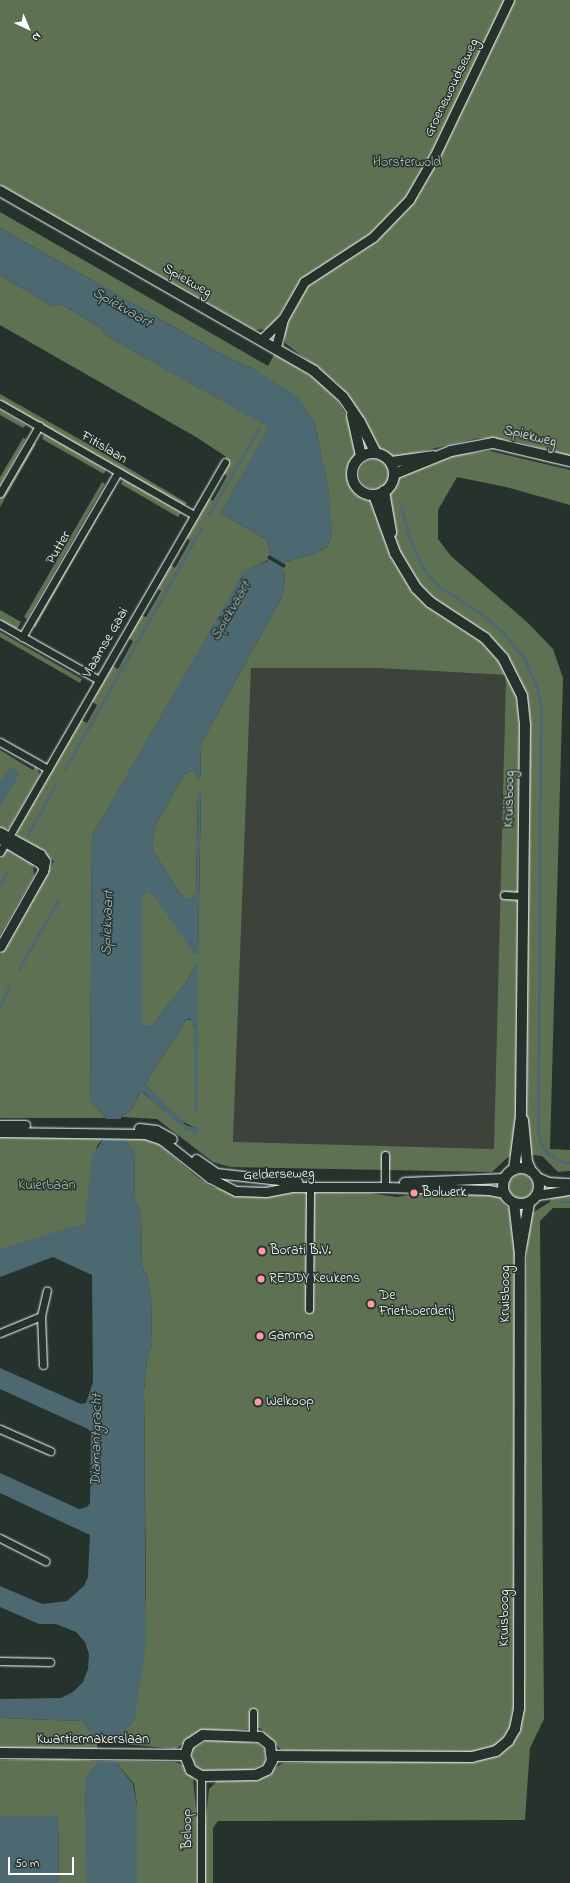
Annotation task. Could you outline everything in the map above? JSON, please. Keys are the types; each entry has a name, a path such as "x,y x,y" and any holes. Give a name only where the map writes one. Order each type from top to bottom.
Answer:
{"main road":[{"name":"Spiekweg","path":"0,191 276,347 324,378 350,408 375,452"},
{"name":"Spiekweg","path":"350,408 361,456"},
{"name":"Spiekweg","path":"391,462 437,456 493,444 570,461"},
{"path":"375,452 391,462 394,474 393,481 384,491 374,495 361,492 352,480 352,467 361,456 375,452"},
{"name":"Spiekweg","path":"394,474 437,456"},
{"name":"Kruisboog","path":"384,491 391,536"},
{"name":"Kruisboog","path":"374,495 403,569 416,588 430,602 484,638 503,658 522,696 525,726 522,1116 514,1170"},
{"name":"Kruisboog","path":"522,1116 525,1127 527,1162 534,1174"},
{"path":"522,1168 534,1174 539,1183 538,1195 529,1203 514,1203 504,1193 505,1178 514,1170 522,1168"},
{"name":"Kruisboog","path":"273,1756 472,1758 496,1751 508,1741 515,1729 519,1708 520,1254 514,1203"},
{"name":"Kruisboog","path":"520,1254 529,1203"},
{"path":"198,1736 253,1736 268,1742 273,1756 270,1766 262,1774 201,1776 191,1770 185,1755 189,1744 198,1736"},
{"name":"Kwartiermakerslaan","path":"0,1753 185,1755"}],"street":[{"name":"Groenewoudseweg","path":"276,347 283,319 295,293 304,282 373,237 409,200 435,155 509,0"},
{"name":"Groenewoudseweg","path":"262,339 283,319"},
{"name":"Fitislaan","path":"0,404 194,515"},
{"path":"0,494 39,426"},
{"name":"Vlaamse Gaai","path":"0,852 5,840 48,769 224,462"},
{"name":"Putter","path":"22,637 118,472"},
{"path":"0,624 99,680"},
{"path":"0,742 48,769"},
{"path":"0,832 5,840 40,863 44,868 0,947"},
{"path":"504,895 523,896"},
{"name":"Gelderseweg","path":"0,1125 96,1130"},
{"name":"Gelderseweg","path":"131,1130 162,1140 210,1178 236,1191 266,1192 310,1185"},
{"name":"Gelderseweg","path":"0,1132 156,1130 216,1173 232,1177 310,1185 385,1185 489,1190 504,1193"},
{"path":"385,1155 385,1185"},
{"path":"534,1174 548,1182 570,1183"},
{"name":"Gelderseweg","path":"385,1185 505,1178"},
{"path":"309,1309 310,1185"},
{"path":"538,1195 570,1190"},
{"path":"43,1365 41,1316 47,1291"},
{"path":"0,1333 41,1316"},
{"path":"0,1429 50,1451"},
{"path":"0,1538 45,1561"},
{"path":"0,1661 50,1662"},
{"path":"253,1712 253,1736"},
{"name":"Beloop","path":"201,1776 201,1883"}],"shaded area":[{"path":"251,668 377,668 506,675 495,1149 233,1143"}],"green space":[{"name":"Horsterwold","path":"0,0 570,0 570,456 512,440 478,438 394,458 378,449 350,398 337,383 285,343 284,330 303,293 296,289 275,322 268,329 255,330 0,185"},
{"path":"0,212 268,366 275,353 323,384 338,401 349,421 356,453 347,475 351,484 360,496 372,500 388,494 397,477 457,455 490,451 570,470 570,505 506,487 457,477 438,510 438,539 451,556 528,623 553,649 563,678 550,1149 570,1150 570,1171 558,1172 542,1156 533,1155 508,1157 492,1172 230,1167 213,1162 157,1119 121,1117 132,1109 141,1091 186,1129 194,1131 195,1128 180,1120 145,1084 186,1020 192,1020 195,1030 195,965 186,983 152,1025 144,1027 141,1022 141,931 142,896 147,891 153,894 198,954 201,793 198,793 196,893 192,898 185,898 179,892 152,849 153,839 157,822 185,773 194,771 198,779 201,778 200,745 283,595 285,573 281,568 285,562 317,553 327,547 332,535 328,488 314,421 254,369 225,356 0,228","holes":["251,668 377,668 506,675 494,1149 233,1142"]},
{"path":"0,275 52,306 61,304 100,327 105,335 269,427 221,513 267,540 271,555 268,560 245,571 92,836 90,1104 94,1104 106,1118 0,1118 0,955 54,861 19,840 17,832 80,719 87,723 97,705 91,701 111,665 118,669 133,641 127,637 140,615 146,617 161,591 156,588 169,564 175,568 190,541 185,536 207,497 213,501 227,476 221,472 228,461 225,456 196,437 0,325"},
{"path":"0,394 187,503 184,506 0,401"},
{"path":"0,410 26,425 23,428 0,415"},
{"path":"44,434 106,470 104,474 42,439"},
{"path":"23,438 26,439 0,485 0,477"},
{"path":"32,442 36,444 0,507 0,498"},
{"path":"374,459 384,464 389,474 384,484 374,489 364,484 359,474 364,464"},
{"path":"123,479 181,513 178,517 121,484"},
{"path":"102,482 105,484 27,619 24,617"},
{"path":"111,487 114,489 35,628 33,626"},
{"path":"0,610 21,622 17,629 0,620"},
{"path":"0,632 82,679 80,683 0,637"},
{"path":"0,750 33,770 36,766 40,775 10,827 5,830 0,828"},
{"path":"6,850 12,850 33,862 34,876 0,935 0,859"},
{"name":"Kuierbaan","path":"0,1134 106,1135 97,1146 88,1230 0,1249"},
{"path":"121,1135 150,1137 197,1177 212,1187 230,1192 369,1193 397,1197 425,1192 498,1194 506,1206 512,1211 516,1257 514,1719 505,1739 491,1750 476,1753 424,1754 281,1750 260,1728 196,1733 176,1749 115,1743 135,1718 146,1600 144,1390 147,1360 152,1344 151,1299 147,1274 142,1268 141,1215 135,1200 134,1147 130,1147"},
{"path":"521,1174 526,1175 532,1181 532,1191 526,1197 521,1198 516,1197 510,1191 509,1186 510,1181 516,1175"},
{"path":"570,1193 570,1208 553,1208 540,1221 544,1719 530,1748 525,1820 218,1821 213,1828 213,1883 205,1883 205,1827 209,1789 217,1781 257,1780 283,1763 473,1759 497,1753 521,1709 527,1235 529,1215 550,1202 552,1194"},
{"path":"0,1718 83,1721 99,1743 99,1749 0,1748"},
{"path":"210,1739 257,1743 265,1750 265,1763 249,1772 207,1772 198,1768 193,1762 192,1749"},
{"path":"59,1759 100,1761 85,1778 87,1883 59,1883 58,1817 0,1816 0,1760"},
{"path":"115,1761 175,1762 183,1765 193,1778 197,1819 197,1883 137,1883 137,1805 134,1784"}],"water":[{"path":"0,228 225,356 254,369 298,397 314,421 328,488 332,522 332,535 327,547 317,553 285,562 282,568 285,573 283,595 200,745 201,778 198,779 194,771 185,773 157,822 152,849 179,892 185,898 192,898 196,893 198,793 201,793 198,954 194,954 153,894 147,891 142,896 142,1025 152,1025 186,983 195,965 198,965 198,1111 195,1112 194,1025 190,1019 186,1020 145,1084 186,1125 195,1128 198,1125 198,1133 196,1135 177,1123 143,1092 140,1092 132,1109 121,1117 121,1135 130,1147 134,1147 135,1200 141,1215 142,1268 147,1274 151,1299 152,1344 147,1360 144,1390 146,1645 135,1718 115,1743 115,1761 133,1784 137,1805 137,1883 86,1883 85,1778 100,1761 99,1743 83,1721 0,1718 0,1699 61,1698 73,1692 83,1682 88,1669 89,1654 85,1642 76,1632 56,1624 39,1624 0,1607 0,1586 42,1604 67,1601 84,1586 88,1577 90,1535 0,1493 0,1473 79,1509 87,1507 90,1503 91,1433 88,1429 0,1389 0,1368 81,1404 86,1403 93,1382 92,1275 53,1257 0,1277 0,1249 85,1223 92,1156 106,1135 106,1118 94,1104 90,1104 92,836 245,570 268,561 271,555 267,540 221,513 268,427 105,335 100,327 61,304 52,306 0,275"},
{"path":"11,767 19,771 19,775 0,808 0,781"},
{"path":"0,1816 58,1816 59,1883 0,1883"}],"pier":[{"path":"269,555 286,565 284,568 267,558"},
{"path":"104,1119 123,1119 123,1135 104,1135"},
{"path":"97,1743 118,1743 118,1761 98,1761"}],"waterway":[{"path":"209,514 259,428"},
{"path":"401,506 411,540 422,566 440,587 483,615 503,632 525,659 538,690 541,706 539,1131 541,1142 546,1152 558,1160 570,1163"},
{"path":"65,769 201,529"},
{"path":"27,836 56,784"},
{"path":"0,884 6,874"},
{"path":"19,969 58,901"},
{"path":"0,1007 8,989"},
{"path":"559,1202 570,1202"}],"place":[{"name":"Bolwerk","path":"414,1193"},
{"name":"Borati B.V.","path":"262,1251"},
{"name":"REDDY Keukens","path":"261,1279"},
{"name":"De Frietboerderij","path":"371,1304"},
{"name":"Gamma","path":"260,1336"},
{"name":"Welkoop","path":"258,1402"}],"water label":[{"name":"Spiekvaart","path":"122,308"},
{"name":"Spiekvaart","path":"231,611"},
{"name":"Spiekvaart","path":"108,923"},
{"name":"Diamantgracht","path":"97,1440"}]}
